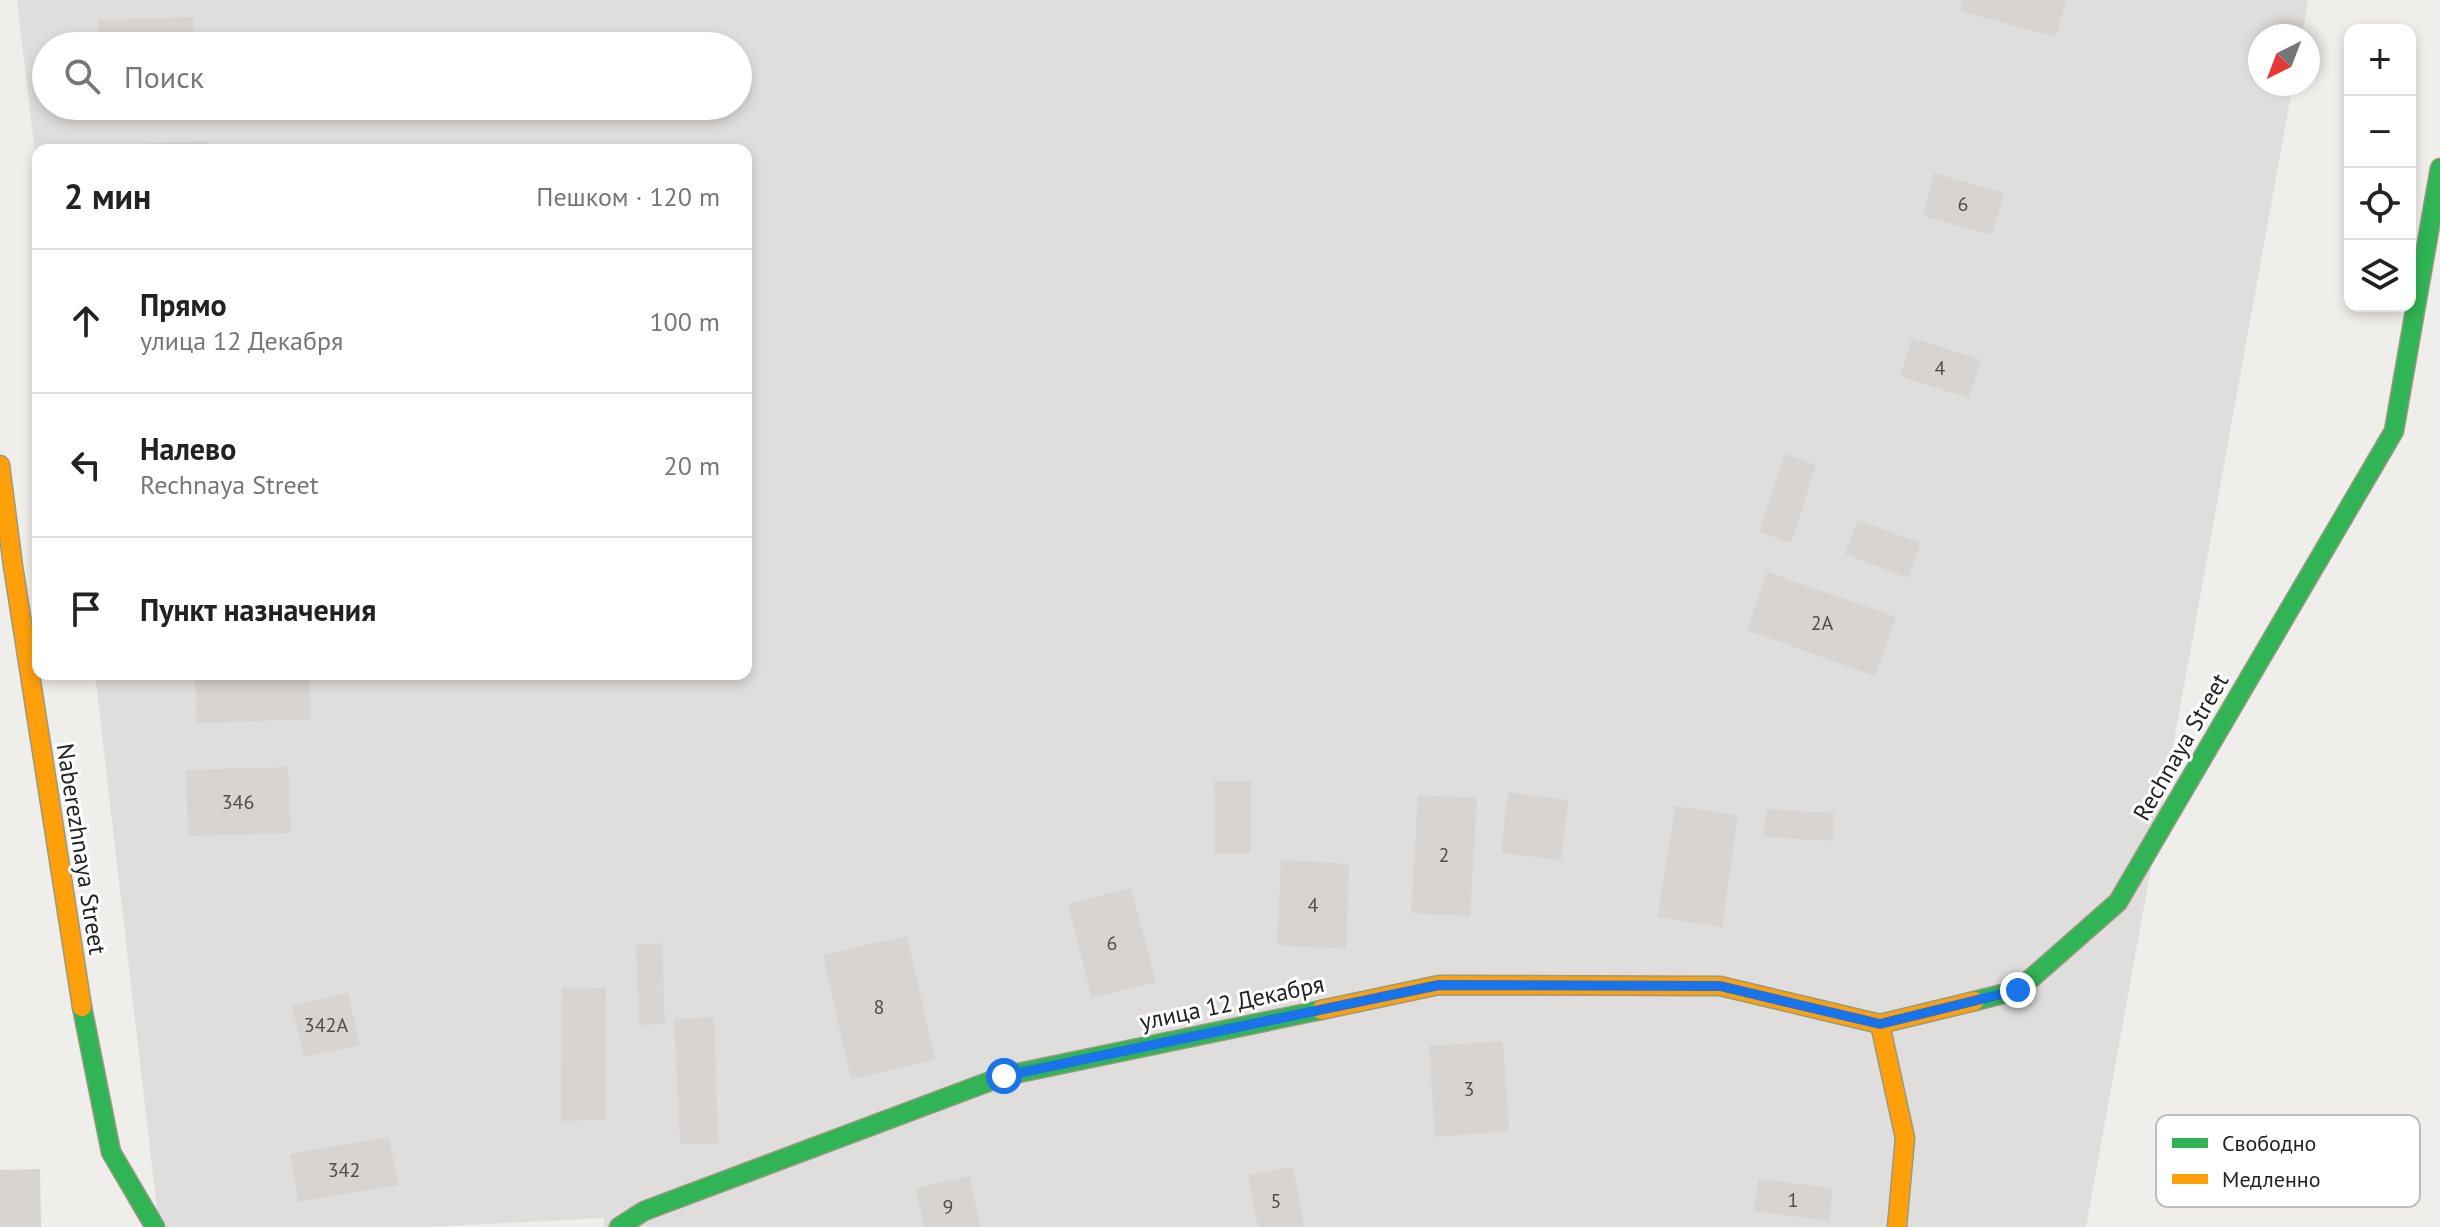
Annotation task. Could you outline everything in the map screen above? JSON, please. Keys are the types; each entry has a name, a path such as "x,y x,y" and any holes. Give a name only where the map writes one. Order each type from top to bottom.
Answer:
{"street":[{"name":"Rechnaya Street","path":"1880,1024 2018,990 2118,902 2394,431 2440,168"},
{"name":"Naberezhnaya Street","path":"0,465 76,977 111,1152 155,1227"},
{"name":"улица 12 Декабря","path":"619,1227 644,1211 1004,1076 1439,985 1720,986 1880,1024"},
{"path":"1880,1024 1905,1138 1897,1227"}],"shaded area":[{"path":"17,0 2308,0 2304,24 2248,24 2248,96 2291,96 2086,1227 604,1227 604,1218 428,1227 159,1227 96,680 752,680 752,144 34,144"}],"building":[{"path":"1963,0 2066,0 2056,37 1960,11"},
{"path":"193,17 194,32 98,32 98,20"},
{"path":"209,141 209,144 137,144"},
{"path":"1934,173 2004,193 1992,235 1923,216"},
{"path":"1912,338 1981,360 1969,398 1900,376"},
{"path":"1785,454 1816,465 1791,543 1759,532"},
{"path":"1858,520 1921,543 1908,578 1845,554"},
{"path":"1767,572 1896,617 1875,676 1747,630"},
{"path":"195,680 309,680 311,719 197,723"},
{"path":"288,767 291,833 188,836 186,770"},
{"path":"1214,781 1251,781 1251,853 1215,854"},
{"path":"1508,792 1568,800 1561,860 1501,853"},
{"path":"1418,795 1477,798 1470,916 1411,913"},
{"path":"1675,806 1738,815 1722,927 1658,917"},
{"path":"1766,809 1834,813 1833,841 1764,837"},
{"path":"1281,860 1349,864 1346,949 1277,945"},
{"path":"1131,888 1156,982 1092,998 1068,904"},
{"path":"907,936 935,1060 851,1079 823,955"},
{"path":"662,943 665,1024 639,1025 636,945"},
{"path":"562,987 606,988 605,1120 561,1121"},
{"path":"348,993 360,1045 304,1057 292,1005"},
{"path":"714,1017 718,1143 680,1144 674,1019"},
{"path":"1503,1041 1509,1131 1435,1137 1429,1046"},
{"path":"389,1137 398,1185 298,1202 290,1154"},
{"path":"1293,1167 1304,1227 1258,1227 1248,1175"},
{"path":"40,1169 41,1227 0,1227 0,1170"},
{"path":"970,1176 980,1227 924,1227 916,1188"},
{"path":"1758,1179 1833,1188 1829,1221 1754,1211"}],"traffic: fast":[{"path":"1975,1001 2018,990 2118,902 2394,431 2440,168"},
{"path":"82,1007 111,1152 155,1227"},
{"path":"619,1227 644,1211 1004,1076 1321,1010"}],"traffic: slow":[{"path":"0,465 82,1007"},
{"path":"1321,1010 1439,985 1720,986 1880,1024"},
{"path":"1897,1227 1905,1138 1880,1024 1975,1001"}],"route":[{"path":"1004,1076 1439,985 1720,986 1880,1024 2018,990"}]}
